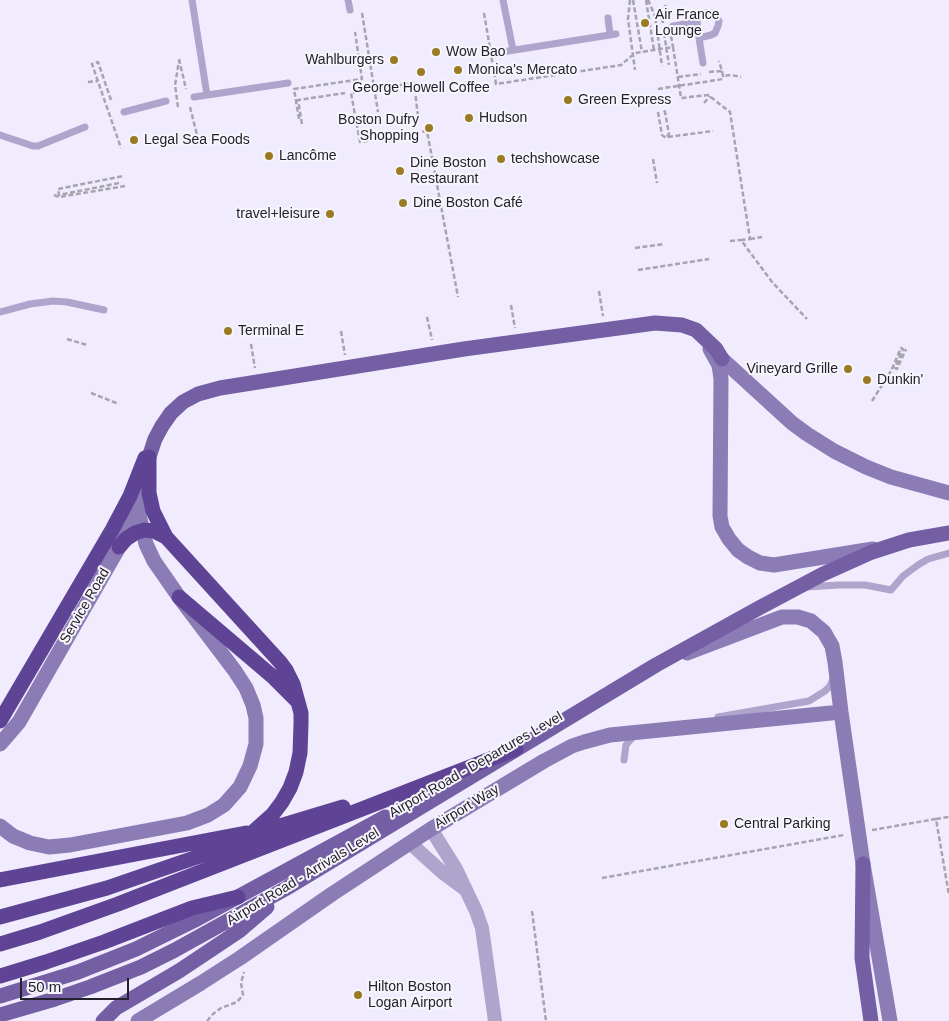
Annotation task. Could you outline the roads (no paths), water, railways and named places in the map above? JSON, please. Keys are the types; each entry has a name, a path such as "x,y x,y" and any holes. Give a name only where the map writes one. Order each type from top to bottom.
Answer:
{"highway":[{"path":"147,457 149,493 153,511 166,536 283,666 293,684 301,713 300,753 295,776 287,794 265,821 233,848 194,875"},
{"path":"0,721 112,530 130,496 147,457"},
{"path":"119,548 126,540 144,530 154,530 166,536"},
{"path":"180,597 272,676 298,701"},
{"path":"0,944 90,914 194,875 516,749"},
{"path":"0,917 140,878 270,829 357,802 497,754"},
{"path":"0,880 212,838 270,829"},
{"path":"0,976 104,942 192,908 238,897"}],"main road":[{"path":"147,457 155,438 171,413 183,402 198,394 220,388 434,354 655,323 682,325 696,330 716,349 722,359 792,422 834,451 891,477 949,493"},
{"path":"0,826 14,836 30,843 49,847 70,845 187,823 208,815 224,805 240,787 250,766 256,744 256,718 246,688 154,561 146,544 142,529 138,500 141,474 154,439 176,411 200,397 234,388 608,332 648,328 688,331 706,343 714,353 719,365 721,379 720,516 722,527 738,550 748,558 760,563 774,565 884,547"},
{"path":"722,359 718,502 720,520 725,532 745,554 760,561 775,564 853,560"},
{"name":"Service Road","path":"0,744 19,722 119,548 147,457"},
{"name":"Airport Road - Arrivals Level","path":"0,1015 43,1003 109,980 157,959 229,921 303,878 656,665 798,587 853,560 885,547 949,532"},
{"name":"Airport Road - Departures Level","path":"0,996 114,959 166,935 423,796 624,680 822,574 884,547 949,532"},
{"path":"656,665 782,617 798,617 811,621 824,632 832,646 836,662 841,712 863,864 890,1021"},
{"name":"Airport Way","path":"138,1021 240,958 332,894 432,829 544,761 578,744 610,735 841,712"},
{"path":"863,864 862,958 871,1021"},
{"path":"103,1021 116,1008 179,971 239,931 303,878"}],"street":[{"path":"432,829 456,868 482,928 495,1021"},
{"path":"410,843 442,872 467,891"}],"lane":[{"path":"192,0 207,95"},
{"path":"348,0 350,10"},
{"path":"503,0 513,50"},
{"path":"699,38 711,36 717,30 719,21 712,13 701,14 697,22 699,38 703,63"},
{"path":"502,52 613,34 608,18"},
{"path":"673,26 697,22"},
{"path":"194,97 288,83"},
{"path":"124,112 166,101"},
{"path":"0,134 33,146 38,146 85,127"},
{"path":"0,312 53,300 104,310"},
{"path":"798,587 854,585 874,586 891,590 903,576 918,565 928,559 949,552"},
{"path":"624,680 701,653 772,620 791,616 804,618 820,627 832,639 836,652 836,670 828,689 810,701 638,733 626,745 624,760"}],"place":[{"name":"Air France Lounge","path":"645,23"},
{"name":"Wow Bao","path":"436,52"},
{"name":"Wahlburgers","path":"394,60"},
{"name":"Monica's Mercato","path":"458,70"},
{"name":"George Howell Coffee","path":"421,72"},
{"name":"Green Express","path":"568,100"},
{"name":"Hudson","path":"469,118"},
{"name":"Boston Dufry Shopping","path":"429,128"},
{"name":"Legal Sea Foods","path":"134,140"},
{"name":"Lancôme","path":"269,156"},
{"name":"techshowcase","path":"501,159"},
{"name":"Dine Boston Restaurant","path":"400,171"},
{"name":"Dine Boston Café","path":"403,203"},
{"name":"travel+leisure","path":"330,214"},
{"name":"Terminal E","path":"228,331"},
{"name":"Vineyard Grille","path":"848,369"},
{"name":"Dunkin'","path":"867,380"},
{"name":"Central Parking","path":"724,824"},
{"name":"Hilton Boston Logan Airport","path":"358,995"}]}
